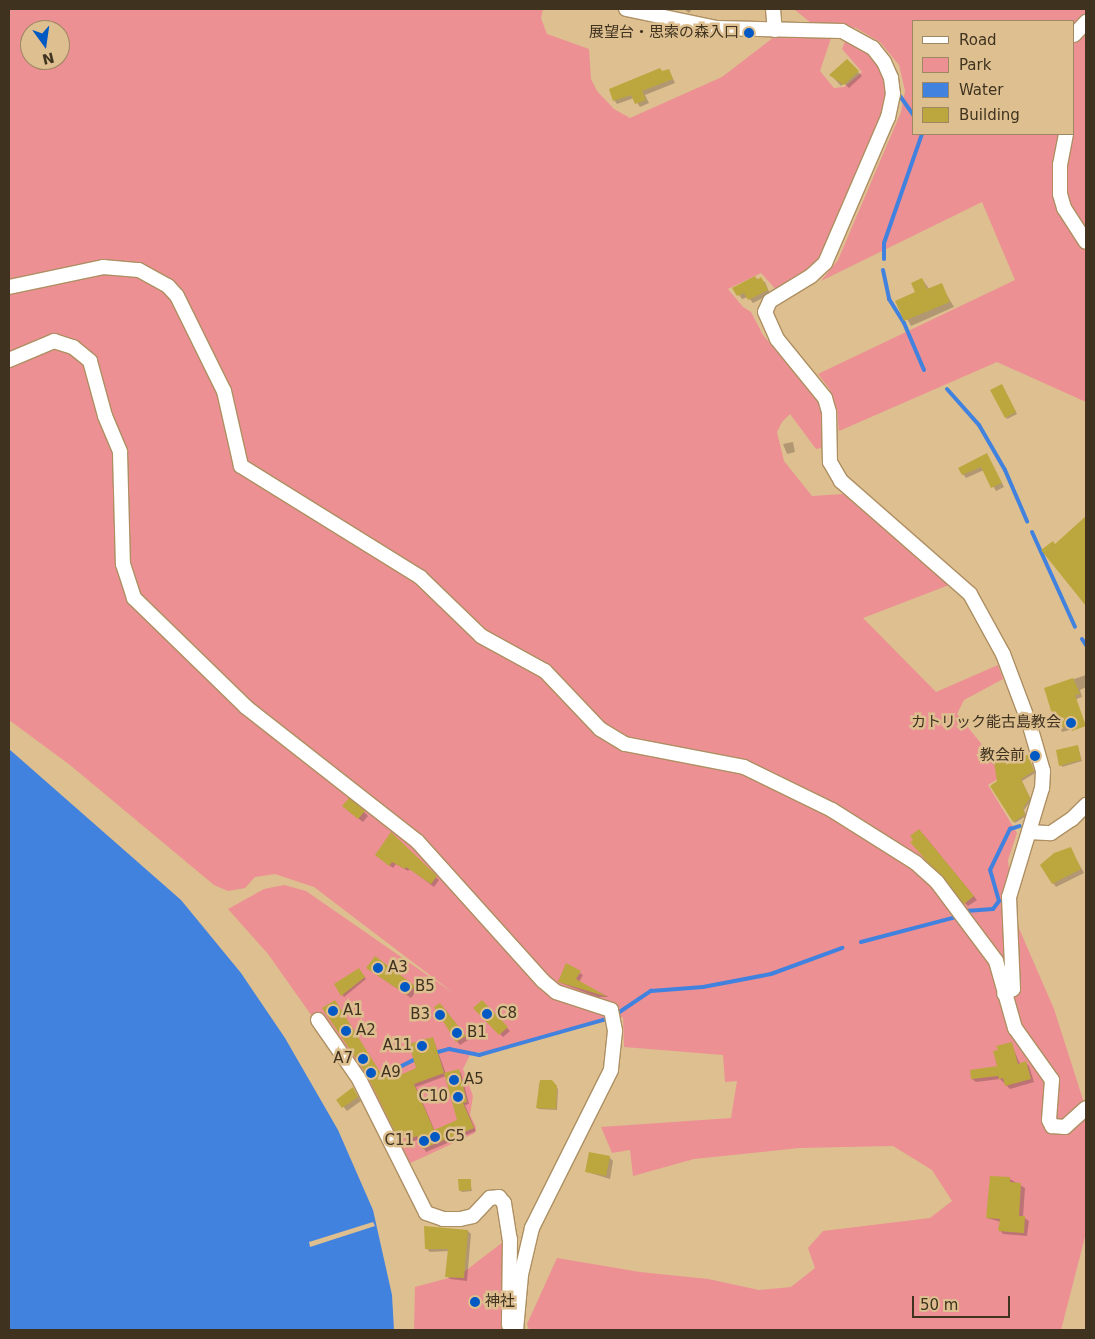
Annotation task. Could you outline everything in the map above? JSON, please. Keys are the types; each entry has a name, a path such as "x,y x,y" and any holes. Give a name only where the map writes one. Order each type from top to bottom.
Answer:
{"street":[{"path":"626,9 717,28 842,32 873,48 884,62 893,94 888,117 834,248 825,264 811,276 770,301 765,312 777,339 825,398 829,412 830,462 842,481 970,594 984,615 1003,654 1043,771 1040,801 1028,832 1009,897 1013,989 1004,994"},
{"path":"773,9 775,30"},
{"path":"1075,34 1086,22"},
{"path":"1066,135 1060,165 1060,194 1064,208 1086,242"},
{"path":"9,287 103,267 139,270 161,281 177,296 224,391 241,466 420,577 481,636 545,672 600,729 625,744 744,767 832,810 916,863 937,882 984,942 996,961 1004,994 1020,1035 1052,1080 1049,1120 1052,1126 1065,1127 1086,1108"},
{"path":"9,360 54,342 72,346 90,361 105,416 120,452 123,564 134,598 246,707 417,841 543,981 556,992 611,1010 615,1031 611,1070 532,1228 521,1275 516,1330"},
{"path":"1028,832 1051,833 1072,819 1086,805"},
{"path":"318,1020 359,1079 426,1213 442,1219 460,1219 473,1216 490,1198 499,1197 504,1203 510,1239 510,1330"}],"green space":[{"path":"9,9 543,9 541,18 547,34 589,49 591,79 597,91 614,109 630,118 722,77 774,37 831,38 820,71 834,88 844,87 862,72 842,49 846,39 876,59 887,80 885,105 822,262 778,292 761,273 728,289 743,307 751,312 763,335 818,401 822,415 825,447 816,449 790,414 782,422 777,432 784,461 812,496 843,494 949,585 863,618 936,692 998,665 1003,679 964,700 957,714 1006,774 988,785 1017,833 1008,860 1014,917 1054,1009 1086,1109 1086,1233 1061,1330 529,1330 527,1324 557,1258 640,1272 708,1279 759,1290 791,1287 815,1268 808,1248 823,1231 930,1218 952,1201 932,1170 893,1146 799,1148 694,1159 633,1176 630,1150 612,1153 601,1127 731,1118 737,1081 725,1082 723,1055 624,1047 623,1017 491,1051 471,1053 463,1069 473,1096 470,1115 476,1127 475,1133 402,1167 350,1070 268,954 228,909 264,889 284,885 306,891 456,995 314,887 275,874 255,877 245,888 228,891 214,885 70,765 9,720"},
{"path":"794,9 1086,9 1086,402 997,362 839,431 837,410 830,390 818,374 1015,280 982,202 821,281 838,260 901,112 905,91 899,65 880,42 856,28 811,23"},
{"path":"503,1242 504,1330 414,1330 415,1287 460,1275"}],"water":[{"path":"9,749 181,900 241,973 285,1038 338,1130 373,1210 392,1295 394,1330 9,1330"}],"pier":[{"path":"373,1222 375,1226 310,1247 309,1242"}],"building":[{"path":"847,59 859,71 844,85 829,75"},
{"path":"660,68 662,71 669,69 673,79 642,91 646,100 635,104 631,95 613,101 609,89"},
{"path":"755,276 757,280 761,277 768,290 748,300 744,293 737,296 732,288"},
{"path":"922,278 927,289 942,283 950,302 904,321 895,301 915,292 911,283"},
{"path":"1002,384 1016,412 1005,418 990,390"},
{"path":"987,453 1002,483 991,488 981,467 962,475 958,468"},
{"path":"1086,516 1086,606 1041,550 1053,541 1055,544"},
{"path":"1073,678 1080,694 1075,695 1086,726 1072,731 1070,725 1057,730 1044,688"},
{"path":"1078,745 1081,760 1059,766 1056,750"},
{"path":"1028,755 1034,771 1021,779 1030,798 1023,808 1025,815 1013,822 990,786 997,781 994,762"},
{"path":"349,798 365,811 358,819 342,806"},
{"path":"919,829 974,896 964,904 910,842 913,840 910,836"},
{"path":"391,832 437,876 431,884 406,867 405,869 392,862 389,866 375,855"},
{"path":"1071,847 1081,869 1052,884 1040,865 1054,853"},
{"path":"375,956 415,986 407,995 366,968"},
{"path":"566,963 581,971 576,979 608,997 558,982"},
{"path":"359,968 365,977 341,996 334,984"},
{"path":"335,1000 380,1072 389,1068 394,1078 416,1068 409,1044 433,1037 444,1073 459,1069 467,1102 463,1103 474,1128 422,1149 417,1136 406,1140 402,1131 396,1134 367,1075 322,1008","holes":["444,1073 457,1120 434,1130 414,1084"]},
{"path":"482,1000 508,1027 499,1035 473,1008"},
{"path":"440,1003 466,1036 456,1042 434,1007"},
{"path":"1012,1042 1018,1064 1026,1061 1031,1079 1005,1086 1003,1078 999,1079 998,1076 971,1079 970,1070 997,1066 993,1051 998,1050 996,1046"},
{"path":"540,1080 552,1080 557,1086 556,1109 536,1108"},
{"path":"353,1087 358,1097 342,1108 336,1100"},
{"path":"589,1152 610,1156 606,1176 585,1172"},
{"path":"990,1176 1010,1177 1010,1182 1021,1183 1019,1216 1025,1216 1024,1233 998,1231 1000,1219 986,1218"},
{"path":"458,1179 471,1179 471,1190 459,1191"},
{"path":"424,1226 468,1230 464,1278 445,1277 448,1249 425,1249"}],"waterway":[{"path":"900,96 912,113"},
{"path":"884,259 884,243 922,135"},
{"path":"883,270 889,299 904,323 924,370"},
{"path":"947,389 979,425 1005,470 1027,521"},
{"path":"1032,532 1075,627"},
{"path":"1082,639 1086,645"},
{"path":"966,911 993,909 999,901 990,870 1010,829 1020,826"},
{"path":"861,942 956,917"},
{"path":"618,1013 651,991 703,987 771,974 842,948"},
{"path":"434,1053 449,1049 479,1055 606,1019"},
{"path":"386,1074 418,1058"}],"place":[{"name":"展望台・思索の森入口","path":"749,33"},
{"name":"カトリック能古島教会","path":"1071,723"},
{"name":"教会前","path":"1035,756"},
{"name":"A3","path":"378,968"},
{"name":"B5","path":"405,987"},
{"name":"A1","path":"333,1011"},
{"name":"C8","path":"487,1014"},
{"name":"B3","path":"440,1015"},
{"name":"A2","path":"346,1031"},
{"name":"B1","path":"457,1033"},
{"name":"A11","path":"422,1046"},
{"name":"A7","path":"363,1059"},
{"name":"A9","path":"371,1073"},
{"name":"A5","path":"454,1080"},
{"name":"C10","path":"458,1097"},
{"name":"C5","path":"435,1137"},
{"name":"C11","path":"424,1141"},
{"name":"神社","path":"475,1302"}]}
